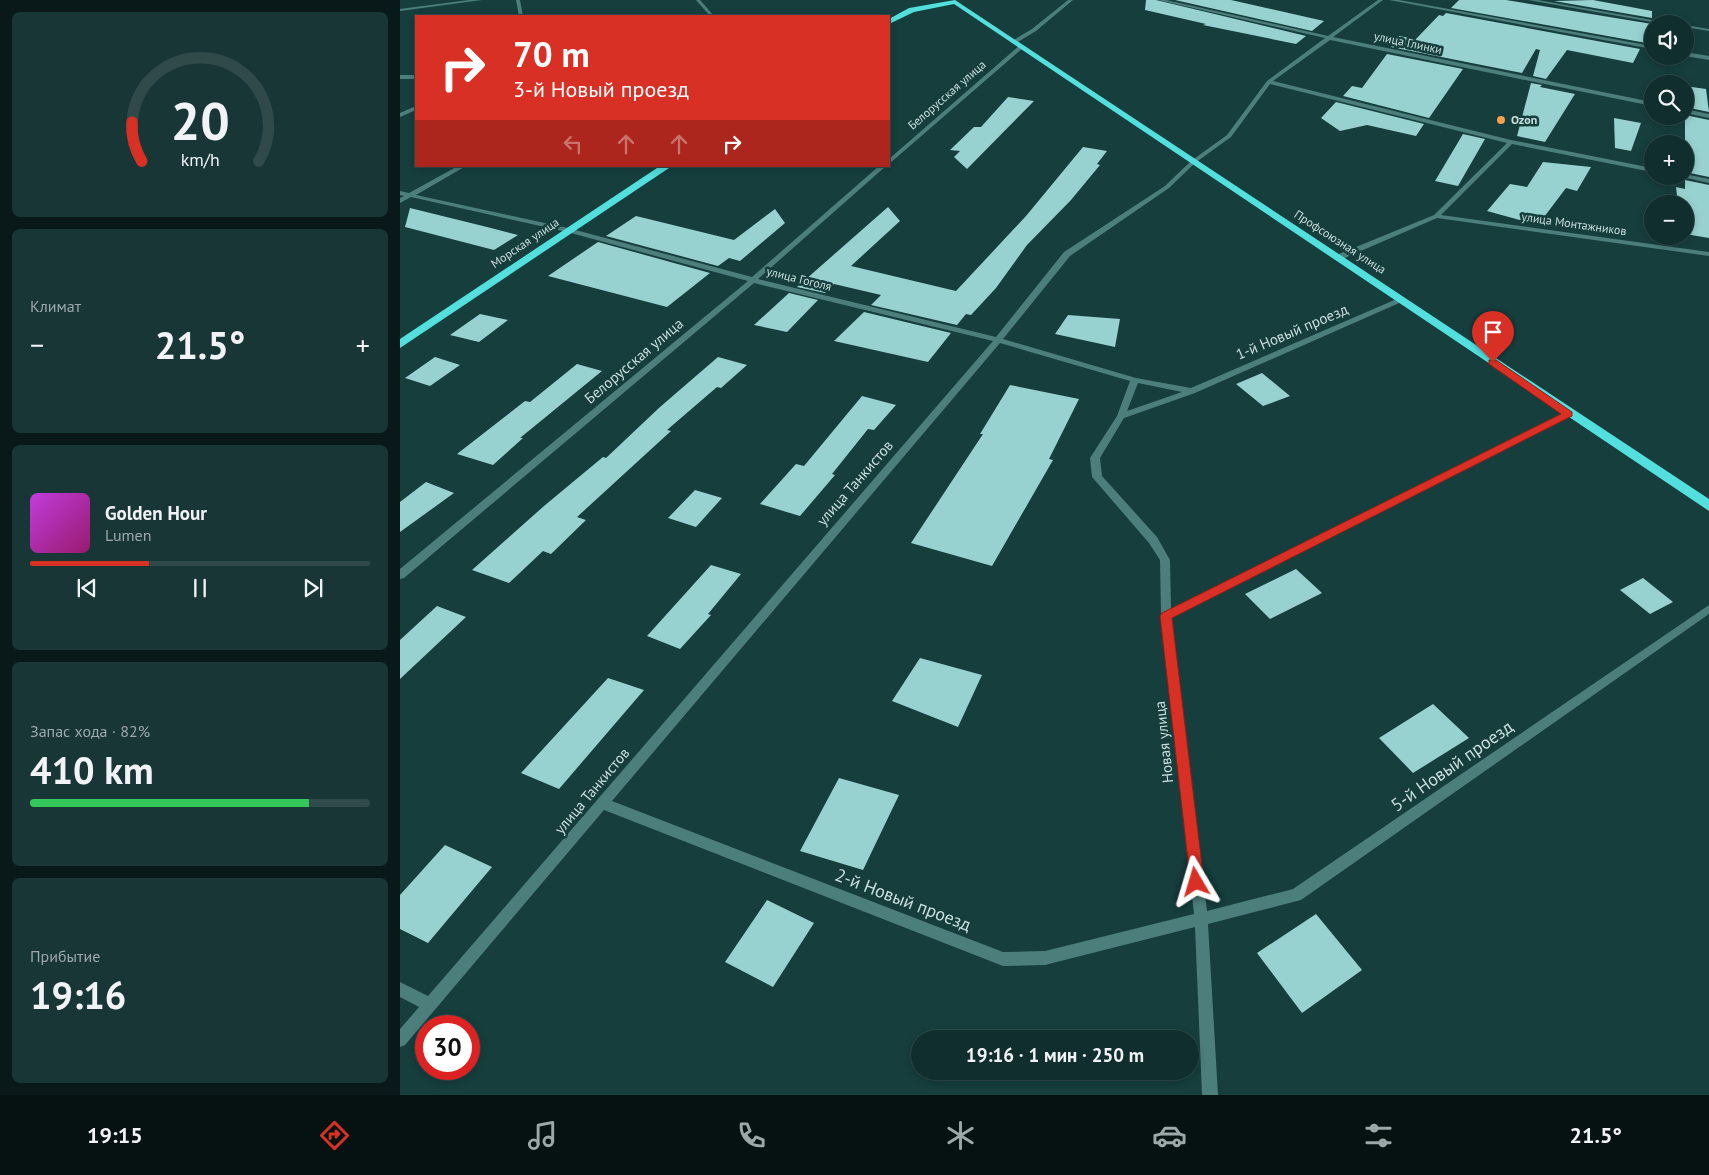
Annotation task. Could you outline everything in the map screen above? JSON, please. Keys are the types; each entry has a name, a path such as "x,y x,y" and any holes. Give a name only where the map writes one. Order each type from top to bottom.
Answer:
{"highway":[{"name":"Профсоюзная улица","path":"890,21 912,10 955,2 1402,300 1568,414 1709,506"},
{"name":"Морская улица","path":"400,344 568,230 665,167"}],"street":[{"path":"400,10 480,0"},
{"path":"518,0 520,15"},
{"path":"698,0 711,15"},
{"name":"Белорусская улица","path":"890,161 1017,44 1071,0"},
{"name":"улица Глинки","path":"1160,0 1330,38 1644,102"},
{"name":"улица Танкистов","path":"400,1040 998,340 1067,254 1085,240 1167,187 1193,162 1229,136 1269,82 1381,0"},
{"path":"1392,0 1644,47"},
{"path":"1530,0 1644,19"},
{"path":"1694,28 1709,30"},
{"path":"1694,56 1709,58"},
{"path":"400,77 415,77"},
{"path":"1269,82 1511,142 1644,168"},
{"path":"400,115 415,108"},
{"path":"1694,113 1709,116"},
{"path":"1337,258 1436,216 1511,142"},
{"path":"400,201 461,167"},
{"name":"Белорусская улица","path":"400,575 753,280 882,167"},
{"path":"1694,178 1709,181"},
{"name":"улица Гоголя","path":"400,193 568,230 753,280 998,340 1135,380 1192,390"},
{"name":"улица Монтажников","path":"1436,216 1709,254"},
{"name":"1-й Новый проезд","path":"1192,390 1402,300"},
{"name":"Новая улица","path":"1135,380 1121,416 1095,458 1097,477 1153,540 1165,560 1166,616 1200,920 1210,1095"},
{"path":"1121,416 1192,390"},
{"path":"1166,616 1568,414"},
{"name":"5-й Новый проезд","path":"1200,920 1296,895 1709,609"},
{"name":"2-й Новый проезд","path":"601,803 1003,959 1045,958 1200,920"},
{"path":"400,988 429,1004"}],"building":[{"path":"1146,0 1156,0 1306,36 1296,44 1203,25 1206,24 1145,10"},
{"path":"1175,0 1231,0 1324,21 1312,31"},
{"path":"1459,0 1506,0 1644,23 1644,43 1451,8"},
{"path":"1593,0 1652,11 1652,15 1644,15 1644,17 1554,1"},
{"path":"1446,13 1640,49 1633,63 1567,50 1546,79 1533,76 1540,50 1536,49 1522,73 1391,47 1399,36 1416,39 1439,15 1443,16"},
{"path":"1387,54 1463,69 1429,118 1343,96 1352,86 1362,88"},
{"path":"1531,83 1542,85 1540,87 1575,94 1545,142 1517,136"},
{"path":"1694,87 1706,89 1709,112 1694,109"},
{"path":"1008,97 1034,101 967,169 954,157 960,151 950,150 974,127 981,127"},
{"path":"1336,102 1424,124 1416,136 1367,125 1340,131 1321,118"},
{"path":"1694,117 1709,120 1709,177 1694,174 1694,135 1685,135 1685,125 1694,125"},
{"path":"1614,118 1641,123 1631,151 1615,148"},
{"path":"1463,134 1485,139 1458,186 1435,181"},
{"path":"1083,147 1107,151 1097,164 1100,165 1071,200 1027,245 996,288 971,315 966,314 957,325 871,305 881,295 834,284 825,293 797,287 888,207 900,221 851,266 956,291 1026,216"},
{"path":"1543,162 1591,167 1577,191 1566,188 1538,225 1487,211 1510,184 1527,187"},
{"path":"1694,182 1709,185 1709,238 1694,236 1694,195 1677,195 1676,187 1685,189 1685,185 1694,185"},
{"path":"410,208 518,235 494,250 405,227"},
{"path":"775,209 785,223 740,261 729,258 718,266 606,236 636,216 734,240"},
{"path":"598,242 710,273 667,307 548,276"},
{"path":"789,293 818,300 787,332 754,325"},
{"path":"864,312 951,333 928,362 834,341"},
{"path":"480,314 508,320 479,342 450,335"},
{"path":"1068,315 1120,319 1115,347 1055,334"},
{"path":"435,357 460,365 430,386 405,378"},
{"path":"718,357 747,365 721,388 717,387 667,430 671,431 577,517 586,520 551,554 543,551 509,583 472,570 544,506 603,457 606,458 660,407"},
{"path":"577,364 602,371 520,438 523,438 493,465 457,454 525,401 530,402"},
{"path":"1262,373 1290,396 1263,406 1236,384"},
{"path":"1010,385 1079,399 1049,459 1053,460 992,566 911,543 983,434 980,434"},
{"path":"862,396 896,405 874,430 868,429 832,474 835,475 800,516 760,504 796,464 804,466"},
{"path":"426,482 454,493 400,532 400,502"},
{"path":"695,490 722,498 696,527 668,518"},
{"path":"711,565 741,574 708,614 711,615 680,649 647,636"},
{"path":"1296,569 1322,593 1270,619 1245,594"},
{"path":"1643,578 1673,602 1650,614 1620,590"},
{"path":"437,606 466,617 400,679 400,640"},
{"path":"920,658 982,675 958,727 892,701"},
{"path":"608,678 644,690 559,789 521,773"},
{"path":"1433,704 1469,738 1413,773 1379,738"},
{"path":"839,778 899,795 863,870 800,851"},
{"path":"445,845 492,867 428,943 400,929 400,895"},
{"path":"767,900 814,923 773,987 725,962"},
{"path":"1316,914 1362,970 1302,1013 1257,953"}],"place":[{"name":"Ozon","path":"1501,120"}],"route":[{"path":"1196,882 1166,616 1568,414 1493,362"}]}
